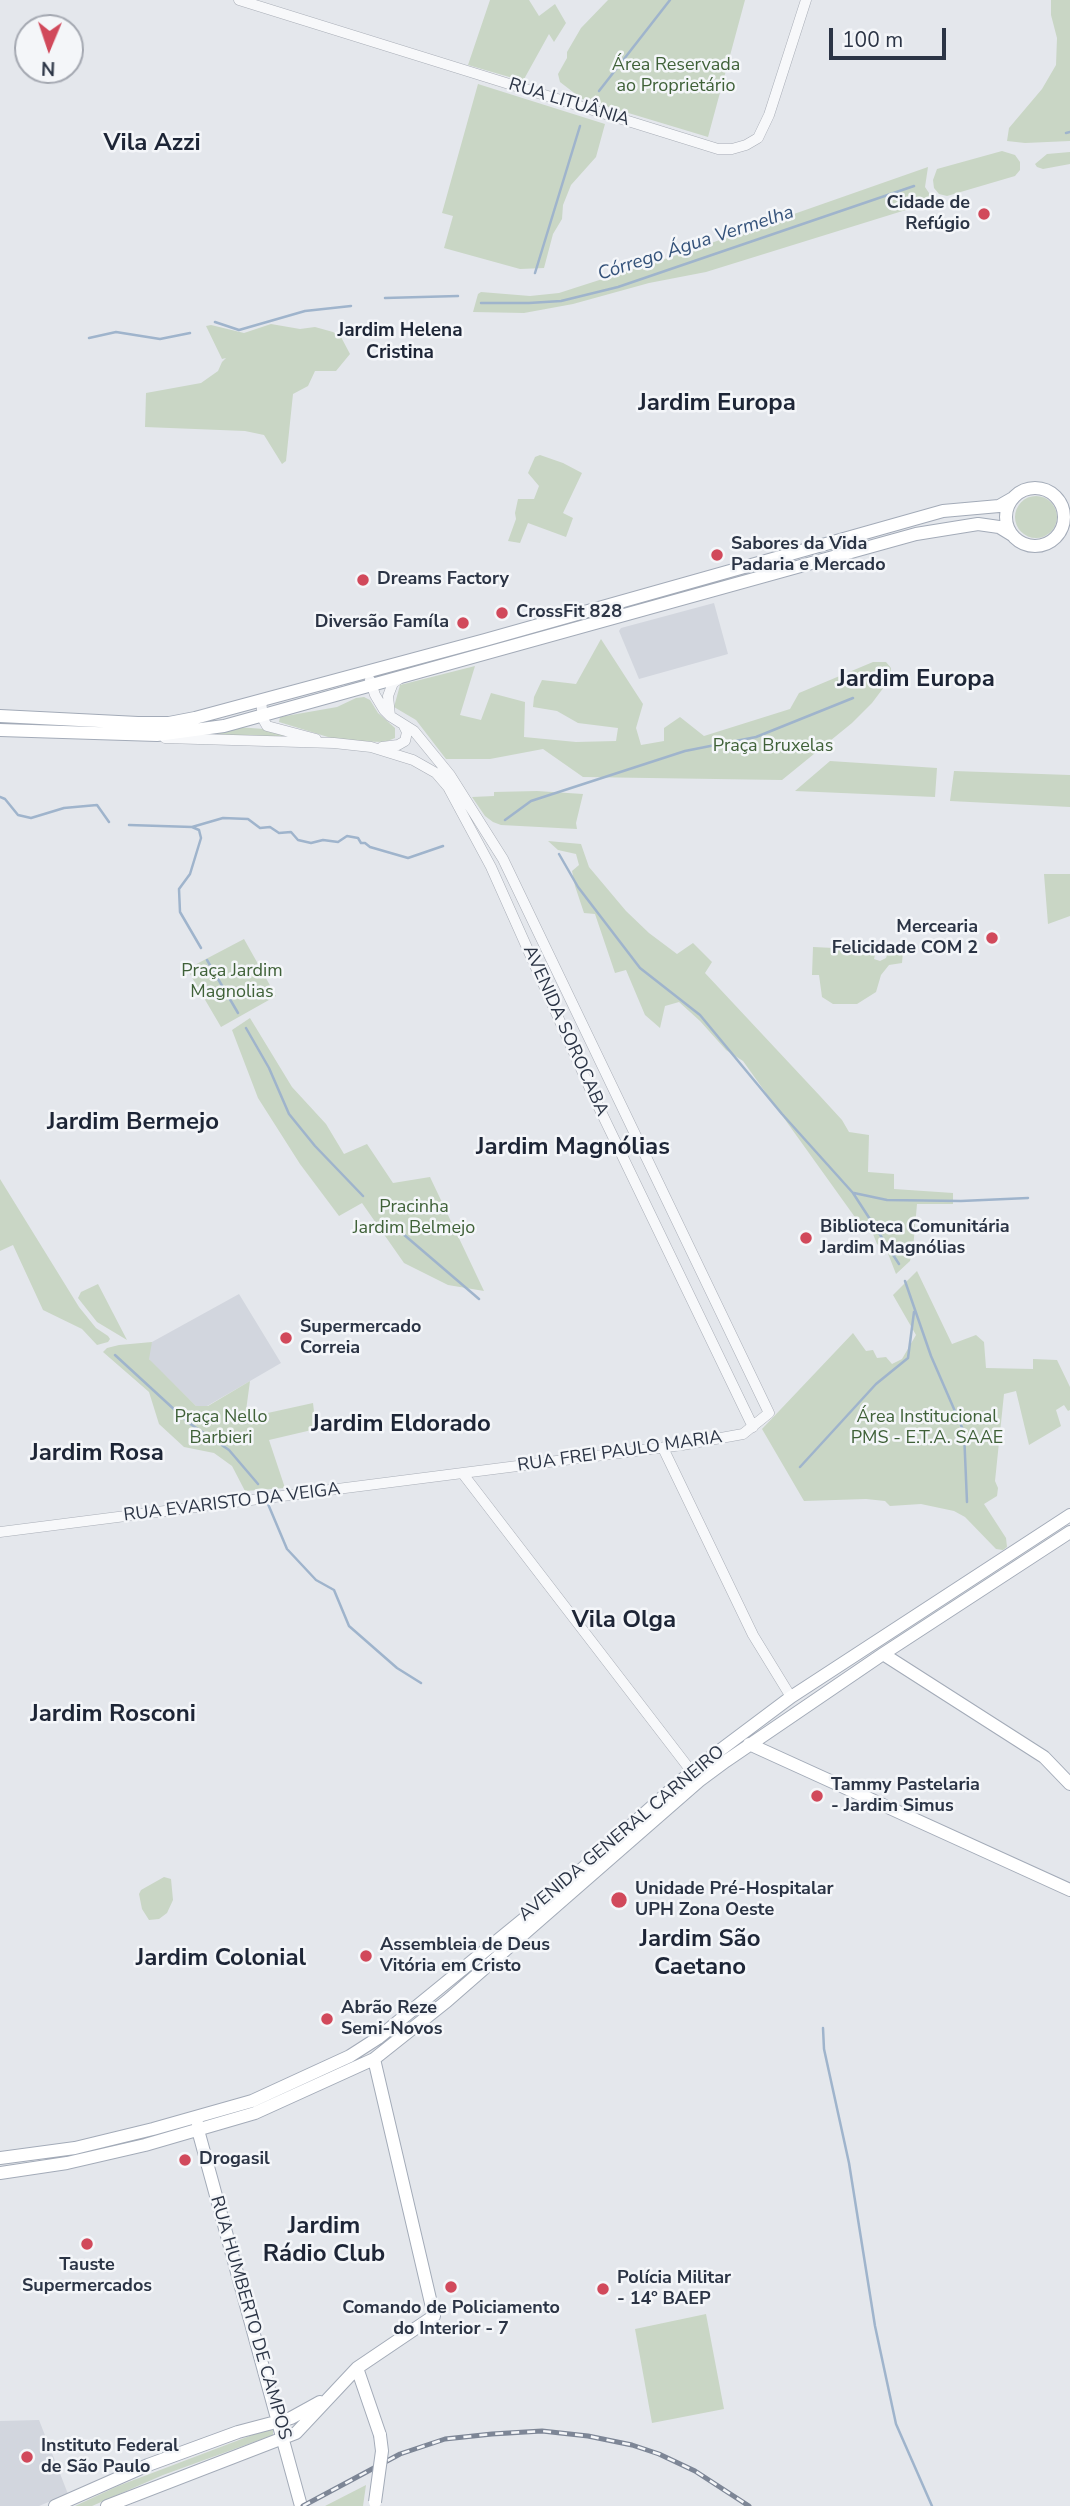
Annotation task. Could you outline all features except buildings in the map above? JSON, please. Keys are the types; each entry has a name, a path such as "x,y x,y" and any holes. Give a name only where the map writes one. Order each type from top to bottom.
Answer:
{"main road":[{"path":"0,716 138,723 169,723 195,718 369,671 486,647 614,620 916,534 965,525 990,525 999,527 1019,542 1037,546 1065,530 1066,509 1053,494 1043,490 1026,490 999,506 943,511 610,605 486,647 399,679 224,726 172,735 119,736 0,730"},
{"path":"1012,535 1006,516 1013,498"},
{"path":"738,569 747,575 742,584"},
{"path":"610,605 619,610 619,615 614,620"},
{"name":"AVENIDA GENERAL CARNEIRO","path":"0,2158 75,2148 252,2101 351,2056 546,1901 791,1696 1070,1515"},
{"name":"AVENIDA GENERAL CARNEIRO","path":"0,2173 67,2163 255,2113 374,2059 447,2001 695,1777 1070,1532"},
{"path":"894,1647 894,1662"},
{"path":"858,1653 883,1654 1044,1757 1070,1784"},
{"path":"749,1744 1070,1890"},
{"path":"107,2506 284,2438 299,2429 357,2368 434,2316 374,2059 364,2054 351,2056"},
{"path":"198,2130 198,2123 252,2101"},
{"name":"RUA HUMBERTO DE CAMPOS","path":"198,2130 301,2506"},
{"path":"357,2368 380,2435 382,2452 374,2504"},
{"path":"55,2506 148,2465 238,2432 297,2415 332,2394"}],"street":[{"name":"RUA LITUÂNIA","path":"239,0 718,149 732,149 758,138 769,115 806,0"},
{"path":"369,671 372,687"},
{"path":"390,716 388,696 393,683 399,679"},
{"name":"AVENIDA SOROCABA","path":"372,687 381,706 399,723 414,731 450,775 503,859 768,1413"},
{"path":"261,700 262,716 267,726 334,743"},
{"path":"371,747 390,747 405,741 407,732 399,723"},
{"path":"119,736 334,743"},
{"name":"AVENIDA SOROCABA","path":"334,743 371,747 427,766 447,787 491,867 591,1091 753,1427"},
{"name":"RUA FREI PAULO MARIA","path":"463,1474 663,1448 743,1434 768,1413"},
{"path":"663,1448 753,1634 791,1696"},
{"path":"463,1474 695,1777"},
{"name":"RUA EVARISTO DA VEIGA","path":"0,1532 463,1474"}],"shaded area":[{"path":"714,603 728,654 639,679 619,631 621,628"},
{"path":"239,1294 281,1363 207,1406 196,1406 152,1363 149,1349 152,1342"},
{"name":"Instituto Federal de São Paulo","path":"39,2420 68,2494 39,2506 0,2506 0,2421"}],"green space":[{"path":"490,0 529,0 539,16 555,4 566,23 554,42 549,34 523,81 468,65"},
{"name":"Área Reservada ao Proprietário","path":"608,0 745,0 708,137 582,99 560,82 558,74 581,28"},
{"path":"1051,0 1070,0 1070,141 1007,141 1009,128 1042,89 1056,65 1057,38 1051,15"},
{"path":"478,84 605,124 596,157 571,185 544,268 520,269 444,248 453,216 442,213"},
{"path":"1002,151 1015,155 1020,162 1020,170 1015,176 947,196 939,194 934,188 933,180 937,169"},
{"path":"1070,152 1070,164 1043,169 1035,164 1047,154"},
{"path":"928,167 925,187 931,196 938,200 706,272 524,313 473,312 481,292 530,296 559,293 677,255"},
{"path":"271,324 300,329 315,327 333,332 341,337 350,354 336,371 315,371 308,386 293,394 286,461 282,464 264,435 245,431 145,427 146,393 201,383 218,371 226,358 222,359 206,326 244,333"},
{"path":"540,455 582,473 563,513 573,518 566,537 528,523 520,543 508,541 516,519 518,499 534,499 539,486 528,473 535,457"},
{"path":"1036,496 1051,502 1057,517 1051,532 1036,538 1021,532 1015,517 1021,502"},
{"name":"Praça Bruxelas","path":"601,639 643,704 636,728 641,745 664,741 664,728 680,717 704,736 790,709 799,693 873,662 886,662 891,668 890,679 852,723 782,780 583,777 543,749 490,759 446,759 416,720 394,707 400,685 475,666 460,715 481,720 491,693 525,702 524,737 576,742 616,741 618,728 578,723 557,711 533,707 534,697 542,680 576,684"},
{"path":"364,697 370,700 378,713 395,728 395,738 385,742 341,741 279,722 280,717 337,707"},
{"path":"237,727 264,729 292,737 206,735 209,731"},
{"path":"830,761 937,768 935,797 795,791"},
{"path":"954,771 1070,775 1070,807 950,801"},
{"path":"494,792 583,794 577,829 501,825 485,816 472,797 494,796"},
{"path":"548,841 581,844 589,867 626,911 649,933 677,954 693,943 712,962 705,973 842,1120 849,1132 869,1135 868,1172 894,1174 894,1189 953,1193 953,1204 917,1204 910,1261 896,1274 887,1251 877,1244 871,1229 862,1227 743,1061 726,1050 679,1002 665,1006 660,1028 645,1015 626,970 615,973 595,914 584,913 572,871 579,865 576,854 558,850"},
{"path":"1044,874 1070,874 1070,916 1048,924"},
{"name":"Praça Jardim Magnolias","path":"244,939 276,996 221,1027 187,969"},
{"path":"813,947 876,950 874,959 880,961 886,958 889,950 903,952 902,963 889,965 881,975 876,992 857,1004 833,1004 822,997 819,975 812,975"},
{"name":"Pracinha Jardim Belmejo","path":"250,1018 292,1087 326,1124 344,1154 367,1144 393,1183 430,1177 484,1291 448,1285 404,1263 362,1203 339,1216 300,1164 258,1098 232,1030"},
{"path":"0,1179 79,1307 96,1328 108,1336 108,1342 97,1345 82,1329 43,1310 13,1245 0,1251"},
{"name":"Área Institucional PMS - E.T.A. SAAE","path":"917,1271 952,1344 976,1335 984,1342 986,1368 1033,1369 1033,1359 1057,1360 1070,1387 1070,1410 1064,1405 1056,1410 1061,1426 1029,1445 1016,1391 1004,1394 995,1481 997,1496 984,1504 1006,1538 1007,1547 1003,1550 996,1549 965,1517 954,1511 921,1504 890,1506 885,1501 866,1499 804,1501 762,1429 853,1333 866,1351 873,1350 877,1358 886,1357 892,1364 902,1359 916,1335 893,1295"},
{"path":"98,1284 127,1340 97,1322 78,1298 81,1292"},
{"name":"Praça Nello Barbieri","path":"152,1342 149,1359 196,1406 208,1406 250,1381 245,1418 313,1403 316,1429 269,1440 285,1488 245,1491 232,1466 214,1453 184,1447 159,1424 149,1392 103,1352 119,1345"},
{"path":"164,1877 171,1879 173,1900 167,1913 159,1919 149,1920 142,1909 139,1894 141,1890"},
{"path":"706,2314 724,2409 652,2423 635,2329"},
{"path":"268,2429 273,2430 273,2435 163,2475 92,2506 75,2506 118,2486"},
{"path":"366,2485 363,2506 325,2506"}],"waterway":[{"path":"599,91 670,0"},
{"path":"535,273 580,126"},
{"name":"Córrego Água Vermelha","path":"1066,133 1070,132"},
{"name":"Córrego Água Vermelha","path":"481,303 561,301 618,287 914,186"},
{"name":"Córrego Água Vermelha","path":"385,298 458,296"},
{"name":"Córrego Água Vermelha","path":"215,322 239,330 305,311 351,306"},
{"name":"Córrego Água Vermelha","path":"89,338 116,332 160,339 190,333"},
{"path":"505,820 531,801 685,751 756,737 853,698"},
{"path":"0,797 5,799 18,815 31,818 64,808 97,805 109,822"},
{"path":"129,825 192,827 223,818 248,819 260,828 270,827 279,833 291,832 298,840 311,843 323,840 338,842 347,836 358,838 361,843 370,847 408,858 443,846"},
{"path":"192,827 199,830 201,838 190,874 179,889 180,912 201,948"},
{"path":"559,854 578,887 640,968 700,1015 782,1114 853,1193 899,1264"},
{"path":"207,960 238,1013"},
{"path":"246,1028 269,1068 289,1114 315,1146 363,1196"},
{"path":"854,1193 887,1200 1028,1198"},
{"path":"388,1221 479,1299"},
{"path":"905,1281 931,1356 964,1432 967,1502"},
{"path":"800,1467 876,1384 908,1358 914,1312"},
{"path":"115,1355 189,1423 229,1450 258,1484"},
{"path":"268,1504 287,1549 316,1580 334,1590 349,1626 397,1668 421,1683"},
{"path":"823,2028 824,2049 849,2163 875,2326 896,2424 932,2506"}],"railway":[{"path":"303,2506 400,2454 445,2439 542,2431 588,2436 659,2454 695,2471 749,2506"}],"place":[{"name":"Cidade de Refúgio","path":"984,214"},
{"name":"Sabores da Vida Padaria e Mercado","path":"717,555"},
{"name":"Dreams Factory","path":"363,580"},
{"name":"CrossFit 828","path":"502,613"},
{"name":"Diversão Famíla","path":"463,623"},
{"name":"Mercearia Felicidade COM 2","path":"992,938"},
{"name":"Biblioteca Comunitária Jardim Magnólias","path":"806,1238"},
{"name":"Supermercado Correia","path":"286,1338"},
{"name":"Tammy Pastelaria - Jardim Simus","path":"817,1796"},
{"name":"Unidade Pré-Hospitalar UPH Zona Oeste","path":"619,1900"},
{"name":"Assembleia de Deus Vitória em Cristo","path":"366,1956"},
{"name":"Abrão Reze Semi-Novos","path":"327,2019"},
{"name":"Drogasil","path":"185,2160"},
{"name":"Tauste Supermercados","path":"87,2244"},
{"name":"Comando de Policiamento do Interior - 7","path":"451,2287"},
{"name":"Polícia Militar - 14º BAEP","path":"603,2289"},
{"name":"Instituto Federal de São Paulo","path":"27,2457"}],"district":[{"name":"Vila Azzi","path":"152,144"},
{"name":"Jardim Helena Cristina","path":"400,342"},
{"name":"Jardim Europa","path":"717,404"},
{"name":"Jardim Europa","path":"916,680"},
{"name":"Jardim Bermejo","path":"133,1123"},
{"name":"Jardim Magnólias","path":"573,1148"},
{"name":"Jardim Eldorado","path":"401,1425"},
{"name":"Jardim Rosa","path":"97,1454"},
{"name":"Vila Olga","path":"624,1621"},
{"name":"Jardim Rosconi","path":"113,1715"},
{"name":"Jardim São Caetano","path":"700,1954"},
{"name":"Jardim Colonial","path":"221,1959"},
{"name":"Jardim Rádio Club","path":"324,2241"}]}
